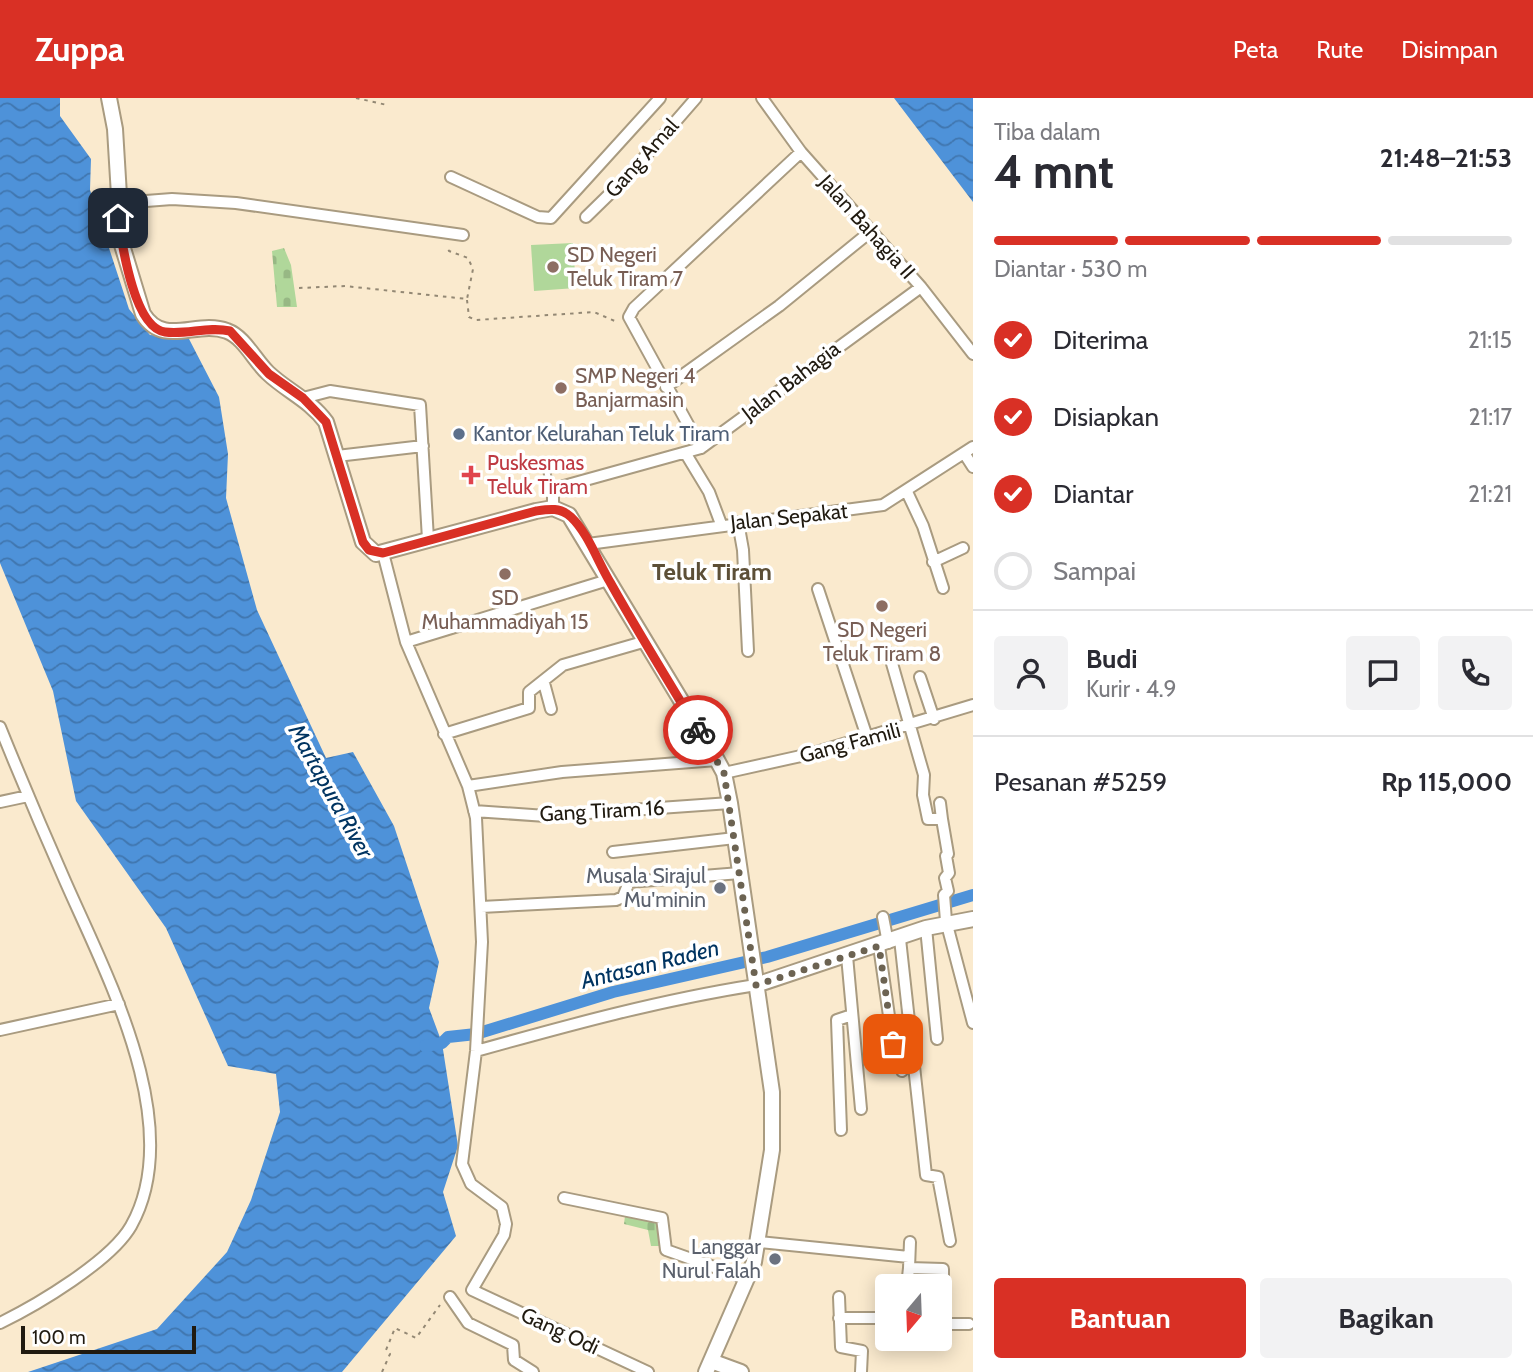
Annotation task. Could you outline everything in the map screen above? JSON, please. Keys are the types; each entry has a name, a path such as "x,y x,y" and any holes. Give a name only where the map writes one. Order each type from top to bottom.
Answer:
{"street":[{"path":"109,98 115,129 118,218 129,271 149,324 162,332 210,329 230,331 269,374 303,398 326,422 363,542 369,550 383,553 552,508 573,519 643,642 721,767 730,803 772,1092 772,1150 759,1242 748,1279 708,1367 741,1372"},
{"path":"452,177 538,217 551,218 660,98"},
{"name":"Gang Amal","path":"586,217 629,175 696,98"},
{"name":"Jalan Bahagia II","path":"762,98 801,152 921,287 973,354"},
{"path":"701,448 629,321 634,308 801,152"},
{"path":"118,218 146,201 172,199 236,203 463,235"},
{"path":"666,387 779,306 870,232"},
{"name":"Jalan Bahagia","path":"551,491 701,448 921,287"},
{"path":"303,398 330,391 421,405 428,539"},
{"path":"337,456 423,446"},
{"path":"969,450 973,467"},
{"name":"Jalan Sepakat","path":"589,544 721,524 871,508 907,492 969,450"},
{"path":"686,454 709,492 721,524"},
{"path":"551,491 552,508"},
{"path":"907,492 923,526 943,589"},
{"path":"738,522 743,550 748,651"},
{"path":"933,562 963,548"},
{"path":"383,553 405,642 468,786 474,811 481,907 476,1047 683,996 756,985 926,928 973,919"},
{"path":"405,642 608,580"},
{"path":"818,589 867,737"},
{"path":"551,709 544,683 546,676 563,665 643,642"},
{"path":"889,653 924,775 923,796 928,819 942,819"},
{"path":"920,677 934,719"},
{"path":"444,734 529,708 529,692 544,683"},
{"name":"Gang Famili","path":"468,786 562,772 721,767 867,737 911,726 973,705"},
{"path":"0,727 133,1042 147,1107 149,1136 146,1180 138,1211 119,1242 46,1298 0,1323"},
{"path":"0,802 28,796"},
{"name":"Gang Tiram 16","path":"474,811 546,816 730,803"},
{"path":"940,803 948,853 946,857 949,873 945,877 948,891 944,899 947,923 973,1023"},
{"path":"613,852 735,838"},
{"path":"481,907 616,900 623,897 629,882 740,873"},
{"path":"883,918 926,1175 938,1177 950,1241"},
{"path":"926,928 937,1039"},
{"path":"888,941 893,1044 902,1071"},
{"path":"847,956 861,1109"},
{"path":"0,1030 119,1004"},
{"path":"841,1130 837,1020 852,1015"},
{"name":"Gang Odi","path":"476,1047 462,1164 471,1184 502,1207 506,1224 504,1235 472,1290 648,1372"},
{"path":"564,1198 662,1218 666,1250 748,1279"},
{"path":"759,1242 909,1263 943,1269 943,1274"},
{"path":"908,1274 910,1242"},
{"path":"450,1297 468,1323 513,1345 514,1360 533,1372"},
{"path":"839,1297 842,1349 875,1350"},
{"path":"839,1318 875,1318"},
{"path":"952,1323 969,1324"},
{"path":"861,1372 862,1351"}],"lane":[{"path":"545,463 551,491"}],"path":[{"path":"355,98 387,105"},
{"path":"447,234 447,249 463,255 473,269 467,299 469,317 473,319 594,312 634,331"},
{"path":"299,288 345,286 467,299"},
{"path":"382,1372 390,1353 386,1350 395,1328 416,1338 425,1322 444,1300 450,1297"}],"green space":[{"path":"573,243 576,288 534,291 531,245"},
{"path":"284,248 291,265 297,307 277,307 272,251"},
{"path":"625,1216 661,1222 659,1246 651,1246 648,1230 624,1224"}],"water":[{"name":"Martapura River","path":"0,98 60,98 60,116 91,159 90,190 129,309 150,335 188,337 219,397 228,454 226,498 257,610 326,758 353,752 394,826 439,962 429,1008 442,1043 458,1146 443,1192 456,1236 342,1372 28,1372 157,1329 227,1252 251,1200 280,1112 276,1074 228,1066 166,928 76,801 53,691 0,563"},
{"path":"894,98 973,98 973,202"}],"waterway":[{"name":"Antasan Raden","path":"425,1046 442,1043 448,1037 476,1034 613,992 767,957 973,895"}],"way so far":[{"path":"698,730 724,773 756,985 879,946 893,1044"}],"place":[{"name":"SD Negeri Teluk Tiram 7","path":"553,267"},
{"name":"SMP Negeri 4 Banjarmasin","path":"561,388"},
{"name":"Kantor Kelurahan Teluk Tiram","path":"459,434"},
{"name":"Puskesmas Teluk Tiram","path":"471,475"},
{"name":"SD Muhammadiyah 15","path":"505,574"},
{"name":"SD Negeri Teluk Tiram 8","path":"882,606"},
{"name":"Musala Sirajul Mu'minin","path":"720,888"},
{"name":"Langgar Nurul Falah","path":"775,1259"}],"district":[{"name":"Teluk Tiram","path":"712,572"}],"route":[{"path":"118,218 129,271 149,324 162,332 210,329 230,331 269,374 318,411 326,422 363,542 369,550 376,554 383,553 552,508 569,515 589,544 643,642 698,730"}]}
